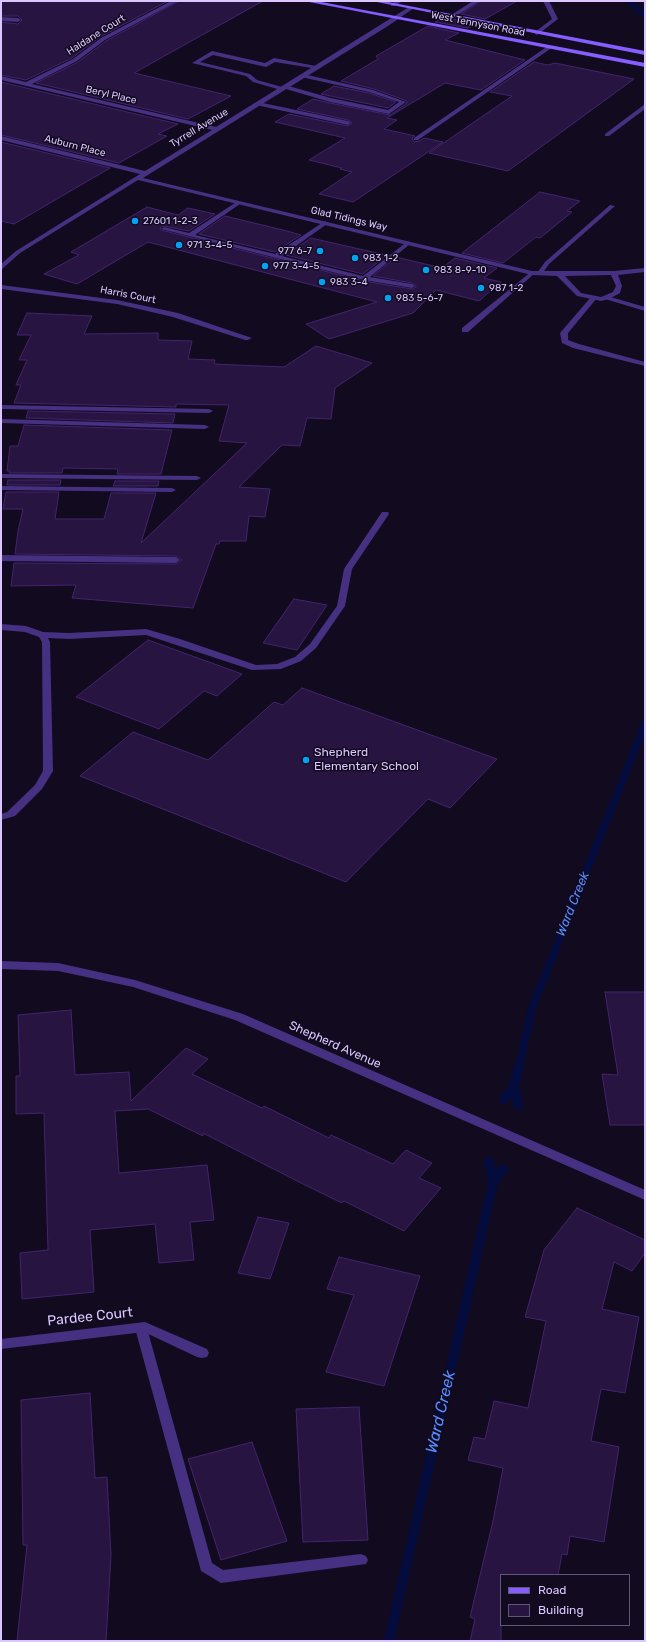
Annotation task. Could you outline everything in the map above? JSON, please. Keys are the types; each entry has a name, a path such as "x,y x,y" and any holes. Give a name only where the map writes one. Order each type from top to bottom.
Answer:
{"main road":[{"name":"West Tennyson Road","path":"307,1 645,65"},
{"name":"West Tennyson Road","path":"375,1 451,17 645,53"}],"street":[{"name":"Haldane Court","path":"27,84 75,60 103,39 175,1"},
{"path":"393,5 399,1"},
{"path":"451,17 477,1"},
{"path":"537,33 555,19 546,1"},
{"name":"Tyrrell Avenue","path":"1,268 18,252 411,8"},
{"path":"1,19 18,20"},
{"path":"416,139 550,47"},
{"path":"266,65 212,53 195,63 248,75 254,81 330,100 389,112 403,102 371,91 303,76"},
{"path":"248,75 274,60 318,67"},
{"name":"Beryl Place","path":"1,78 218,129"},
{"path":"258,104 348,124"},
{"path":"607,135 645,106"},
{"name":"Auburn Place","path":"1,138 145,173"},
{"name":"Glad Tidings Way","path":"136,178 536,273 614,273 645,270"},
{"path":"190,235 238,202"},
{"path":"465,330 536,273 612,206"},
{"path":"276,257 325,223"},
{"path":"164,228 364,278 412,286"},
{"path":"364,278 408,243"},
{"path":"608,298 616,293 619,286 614,273"},
{"path":"559,274 579,295 593,298 608,298 645,309"},
{"name":"Harris Court","path":"1,287 117,302 175,315 248,338"},
{"path":"593,298 564,333 565,341 576,346 645,364"},
{"path":"1,407 209,411"},
{"path":"1,421 205,427"},
{"path":"1,476 198,478"},
{"path":"1,488 172,490"},
{"path":"1,627 26,629 42,635 69,636 146,632 255,668 278,667 298,659 313,646 341,606 348,569 385,514"},
{"path":"1,558 176,560"},
{"path":"1,817 11,814 39,787 48,771 46,642 42,635"},
{"name":"Shepherd Avenue","path":"1,965 58,967 135,984 239,1017 645,1195"},
{"name":"Pardee Court","path":"1,1344 146,1327 202,1353"},
{"path":"141,1328 206,1567 221,1577 361,1560"}],"building":[{"path":"1,1 168,1 100,37 72,58 26,80 1,75 1,22 18,24 22,20 18,16 1,16"},
{"path":"179,1 263,1 134,73 231,96 188,119 36,83 78,62 106,41"},
{"path":"481,1 517,1 485,19 461,14"},
{"path":"444,17 477,23 468,28 435,22"},
{"path":"428,26 459,33 445,40 525,60 481,90 445,83 387,118 397,120 384,129 415,136 412,138 414,142 424,138 443,142 353,202 319,194 352,172 309,160 345,138 275,122 289,114 348,126 352,123 348,120 297,109 313,99 390,115 407,103 407,101 374,89 341,81 378,59 376,56"},
{"path":"534,62 548,65 555,63 634,79 508,171 429,153 512,96 490,92"},
{"path":"1,82 178,124 158,134 167,136 119,163 1,135"},
{"path":"334,86 369,93 396,102 388,108 321,94"},
{"path":"1,142 110,168 14,224 1,221"},
{"path":"540,192 580,201 567,211 572,212 540,238 536,237 503,263 462,253"},
{"path":"147,207 178,215 188,208 215,214 189,231 164,226 160,228 161,230 364,281 412,289 416,287 412,283 373,276 396,257 442,268 455,258 497,268 484,278 501,282 479,301 436,290 413,313 329,339 306,324 377,302 148,242 77,284 44,274 79,255 71,252"},
{"path":"225,216 301,235 275,252 199,234"},
{"path":"311,238 387,255 363,274 286,255"},
{"path":"27,313 92,316 84,334 158,333 158,340 192,341 188,359 215,360 214,364 284,367 316,346 372,363 335,388 331,419 307,418 300,446 282,445 239,487 270,489 265,517 249,516 246,541 220,541 219,544 216,544 193,608 72,598 76,585 11,586 14,563 176,564 182,560 176,556 15,554 23,509 3,509 6,492 59,492 55,519 104,519 111,493 156,493 141,543 247,443 219,441 229,405 176,404 176,407 14,403 21,385 16,385 27,360 19,360 31,335 17,335"},
{"path":"28,411 175,414 173,423 26,418"},
{"path":"24,425 172,430 161,474 117,474 118,469 63,468 62,473 9,473 10,471 7,471 10,446 18,446"},
{"path":"8,480 61,480 60,485 7,485"},
{"path":"115,481 159,481 158,486 113,486"},
{"path":"294,599 327,605 297,650 263,643"},
{"path":"148,640 242,674 217,696 204,691 159,729 76,697"},
{"path":"302,688 497,759 450,808 428,799 346,882 80,776 133,732 208,760 274,702 283,705"},
{"path":"605,992 645,992 645,1125 610,1125 602,1074 618,1075"},
{"path":"71,1010 75,1075 129,1072 131,1101 186,1048 208,1059 192,1074 262,1108 264,1106 329,1138 331,1135 393,1164 406,1150 432,1163 419,1178 441,1188 404,1231 344,1201 342,1203 303,1184 203,1133 203,1136 148,1109 115,1111 119,1173 207,1165 214,1220 190,1222 194,1260 159,1263 155,1224 90,1230 94,1292 22,1299 20,1253 48,1250 44,1113 16,1114 16,1076 20,1076 18,1015"},
{"path":"577,1208 645,1240 645,1253 632,1271 614,1262 602,1309 639,1317 625,1393 601,1389 591,1441 619,1447 604,1542 570,1536 567,1555 562,1554 558,1574 500,1574 501,1641 470,1641 475,1619 470,1617 493,1521 503,1468 468,1460 474,1437 485,1439 494,1401 528,1408 546,1321 525,1317 544,1250"},
{"path":"258,1217 289,1223 270,1279 238,1273"},
{"path":"339,1257 420,1276 384,1386 326,1372 354,1295 327,1289"},
{"path":"90,1393 95,1478 107,1477 111,1555 106,1641 17,1641 27,1545 23,1545 21,1400"},
{"path":"359,1407 368,1540 303,1542 296,1409"},
{"path":"252,1442 287,1541 221,1560 188,1459"}],"waterway":[{"name":"Ward Creek","path":"628,1 645,16"},
{"name":"Ward Creek","path":"519,1067 532,1008 645,724"},
{"name":"Ward Creek","path":"514,1087 519,1066"},
{"name":"Ward Creek","path":"504,1099 514,1087"},
{"name":"Ward Creek","path":"514,1087 518,1105"},
{"name":"Ward Creek","path":"489,1162 493,1183"},
{"name":"Ward Creek","path":"493,1183 503,1169"},
{"name":"Ward Creek","path":"389,1641 493,1183"}],"place":[{"name":"27601 1-2-3","path":"135,221"},
{"name":"971 3-4-5","path":"179,245"},
{"name":"977 6-7","path":"320,251"},
{"name":"983 1-2","path":"355,258"},
{"name":"977 3-4-5","path":"265,266"},
{"name":"983 8-9-10","path":"426,270"},
{"name":"983 3-4","path":"322,282"},
{"name":"987 1-2","path":"481,288"},
{"name":"983 5-6-7","path":"388,298"},
{"name":"Shepherd Elementary School","path":"306,760"}]}
